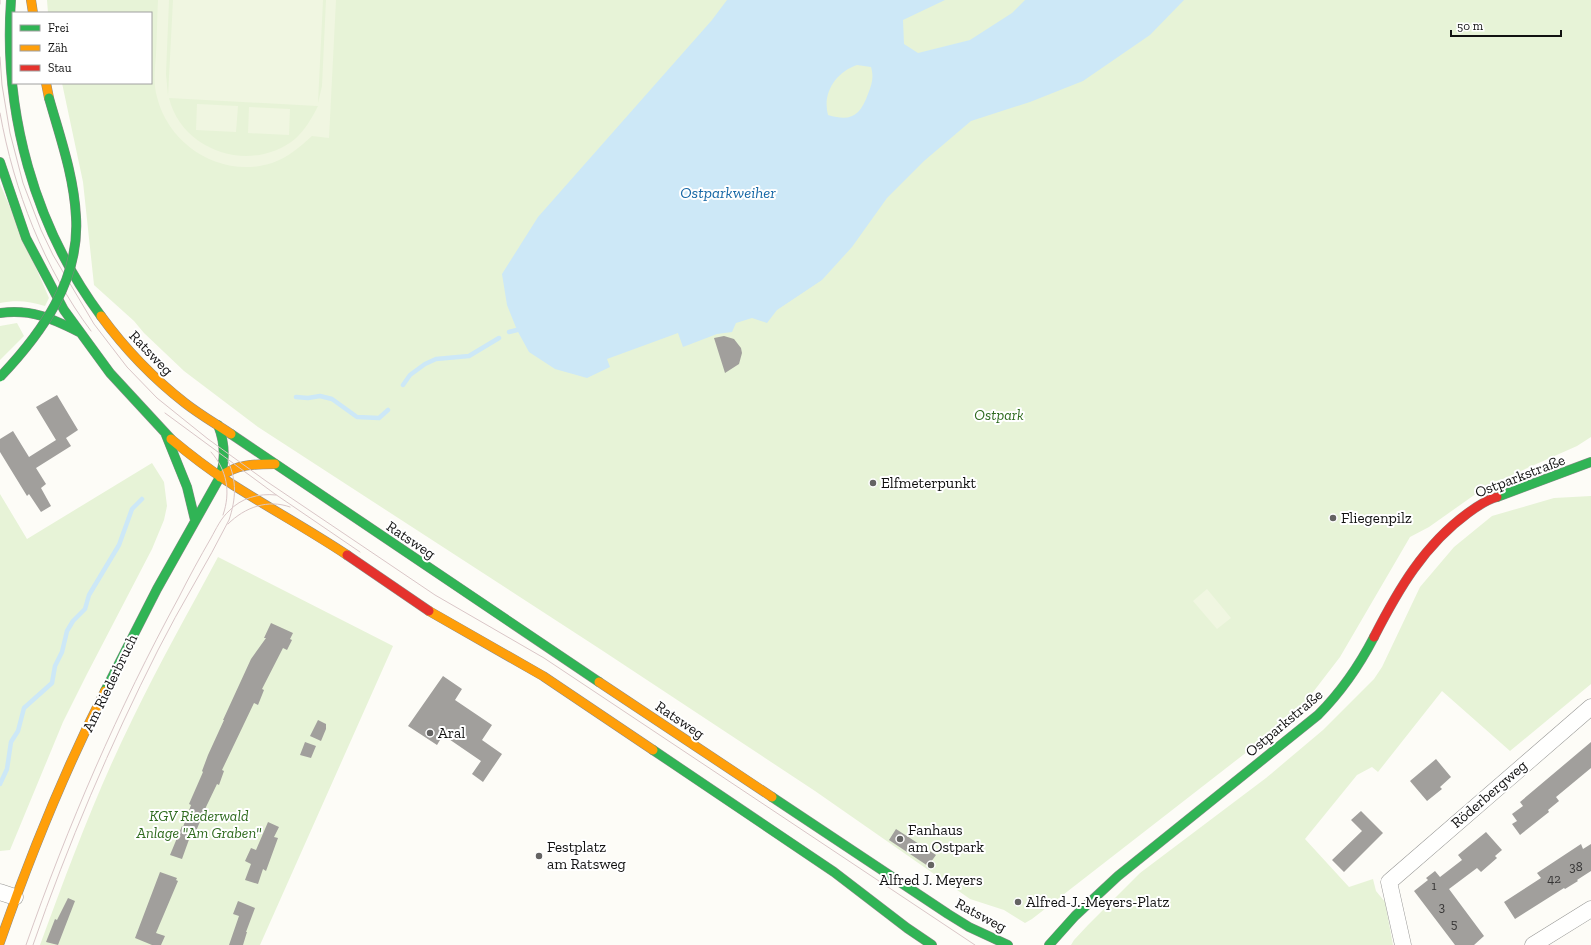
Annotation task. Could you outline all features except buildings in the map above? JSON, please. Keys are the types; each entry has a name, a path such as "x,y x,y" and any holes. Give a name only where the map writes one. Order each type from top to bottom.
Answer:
{"main road":[{"name":"Ratsweg","path":"11,0 9,45 10,75 18,128 39,202 66,260 90,302 120,343 135,360 168,391 497,615 948,914 969,927 1008,945"},
{"path":"31,0 33,12"},
{"path":"0,377 31,344 51,313 66,283 73,256 76,229 73,190 46,84"},
{"path":"0,162 26,238 51,287 79,332 110,373 166,435 220,477 251,497 323,539 428,610 543,676 834,872 932,945"},
{"path":"0,313 22,310 33,312 79,332"},
{"path":"218,425 222,435 225,451 223,469 220,477"},
{"path":"166,435 184,475 195,520"},
{"name":"Ostparkstraße","path":"1049,945 1083,908 1132,864 1220,792 1306,726 1324,710 1340,692 1358,667 1412,568 1435,540 1462,517 1493,498 1591,462"},
{"path":"220,477 224,473 237,467 275,464"},
{"name":"Am Riederbruch","path":"0,942 15,897 50,811 82,739 141,620 220,477"}],"street":[{"name":"Röderbergweg","path":"1403,945 1389,888 1389,882 1591,707"},
{"path":"0,892 15,897"},
{"path":"1533,945 1591,909"}],"green space":[{"name":"Ostpark","path":"47,0 1591,0 1591,437 1577,446 1487,486 1429,527 1410,537 1340,657 1297,713 1025,923 1004,910 970,899 815,791 600,649 258,427 184,371 144,333 134,321 94,285 83,182 62,84 152,84 152,12 48,12"},
{"path":"158,0 169,0 166,74 168,96 173,0 323,0 318,103 322,86 326,0 336,0 329,138 312,136 283,158 272,163 253,167 235,166 217,162 200,154 185,144 163,115 156,92 155,76","holes":["169,98 318,106 302,132 295,139 278,150 259,155 240,156 221,152 203,144 188,132 176,117"]},
{"path":"197,104 238,106 236,132 196,130"},
{"path":"249,107 290,109 289,135 248,133"},
{"path":"0,184 49,298 45,306 22,302 0,303"},
{"path":"17,323 24,336 0,360 0,326"},
{"path":"152,463 164,482 167,506 164,520 152,549 63,722 10,850 0,851 0,494 27,539"},
{"path":"1591,496 1591,684 1510,751 1442,691 1378,772 1372,767 1357,775 1305,839 1349,887 1373,879 1376,891 1385,902 1393,945 1071,945 1088,925 1140,873 1266,778 1323,730 1374,679 1382,667 1420,587 1454,547 1492,516 1554,498"},
{"name":"KGV Riederwald Anlage \"Am Graben\"","path":"218,557 393,646 260,945 40,945 106,775 153,678"},
{"path":"1207,589 1231,618 1217,629 1193,601"}],"water":[{"name":"Ostparkweiher","path":"727,0 945,0 903,20 904,44 918,53 970,40 1012,13 1025,0 1184,0 1150,35 1083,81 1030,102 971,121 924,161 887,198 852,247 822,280 777,310 767,323 752,318 736,323 732,332 717,334 683,347 678,333 607,359 610,367 587,378 555,369 529,352 517,330 507,305 502,274 538,217 712,20","holes":["857,65 871,67 871,87 862,108 854,115 849,117 843,118 828,115 827,99 832,84 837,78 849,68"]}],"waterway":[{"path":"509,332 517,330"},
{"path":"403,385 410,375 425,364 436,359 469,356 499,338"},
{"path":"296,397 308,398 320,396 332,399 357,417 379,418 388,410"},
{"path":"0,784 7,769 11,742 18,731 24,708 52,683 55,666 62,652 67,631 73,621 85,609 89,595 119,545 132,509 142,499"}],"tram line":[{"path":"0,57 2,85 10,133 23,183 41,230 53,255 94,324 127,367 157,398 208,439 266,481 435,595 544,658 975,945"},
{"path":"0,113 14,171 33,228 59,281 74,307 91,331"},
{"path":"165,413 275,494 360,552"},
{"path":"211,452 221,466 226,482 227,498 223,515"},
{"path":"33,945 75,832 123,722 166,634 229,520 233,505 234,483 228,461"},
{"path":"26,945 59,856 95,768 135,682 221,520 234,506 251,497 276,495"},
{"path":"228,524 242,513 257,506 273,504 290,507"}],"traffic: fast":[{"path":"11,0 10,42 12,84 18,125 28,166 41,206 58,244 78,281 101,316"},
{"path":"0,377 44,324 65,284 72,262 76,240 75,202 66,157 49,98"},
{"path":"0,162 26,238 64,310 110,373 171,439"},
{"path":"0,313 22,312 41,316 79,332"},
{"path":"105,691 157,589 220,477 224,451 218,425"},
{"path":"231,434 599,682"},
{"path":"166,435 187,487 195,520"},
{"path":"1497,497 1591,462"},
{"path":"1049,945 1075,916 1118,876 1318,715 1335,697 1349,678 1374,637"},
{"path":"653,750 834,872 907,928 932,945"},
{"path":"772,797 948,914 969,927 1008,945"}],"traffic: slow":[{"path":"31,0 33,12"},
{"path":"46,84 49,98"},
{"path":"101,316 130,351 162,384 190,407 231,434"},
{"path":"171,439 198,461 227,481 347,555"},
{"path":"220,477 239,467 275,464"},
{"path":"429,611 543,676 653,750"},
{"path":"599,682 772,797"},
{"path":"0,942 48,815 105,691"}],"traffic: jam":[{"path":"1374,637 1393,602 1414,569 1438,539 1468,513 1485,502 1497,497"},
{"path":"347,555 429,611"}],"place":[{"name":"Elfmeterpunkt","path":"873,483"},
{"name":"Fliegenpilz","path":"1333,518"},
{"name":"Aral","path":"430,733"},
{"name":"Fanhaus am Ostpark","path":"900,839"},
{"name":"Festplatz am Ratsweg","path":"539,856"},
{"name":"Alfred J. Meyers","path":"931,865"},
{"name":"Alfred-J.-Meyers-Platz","path":"1018,902"}]}
